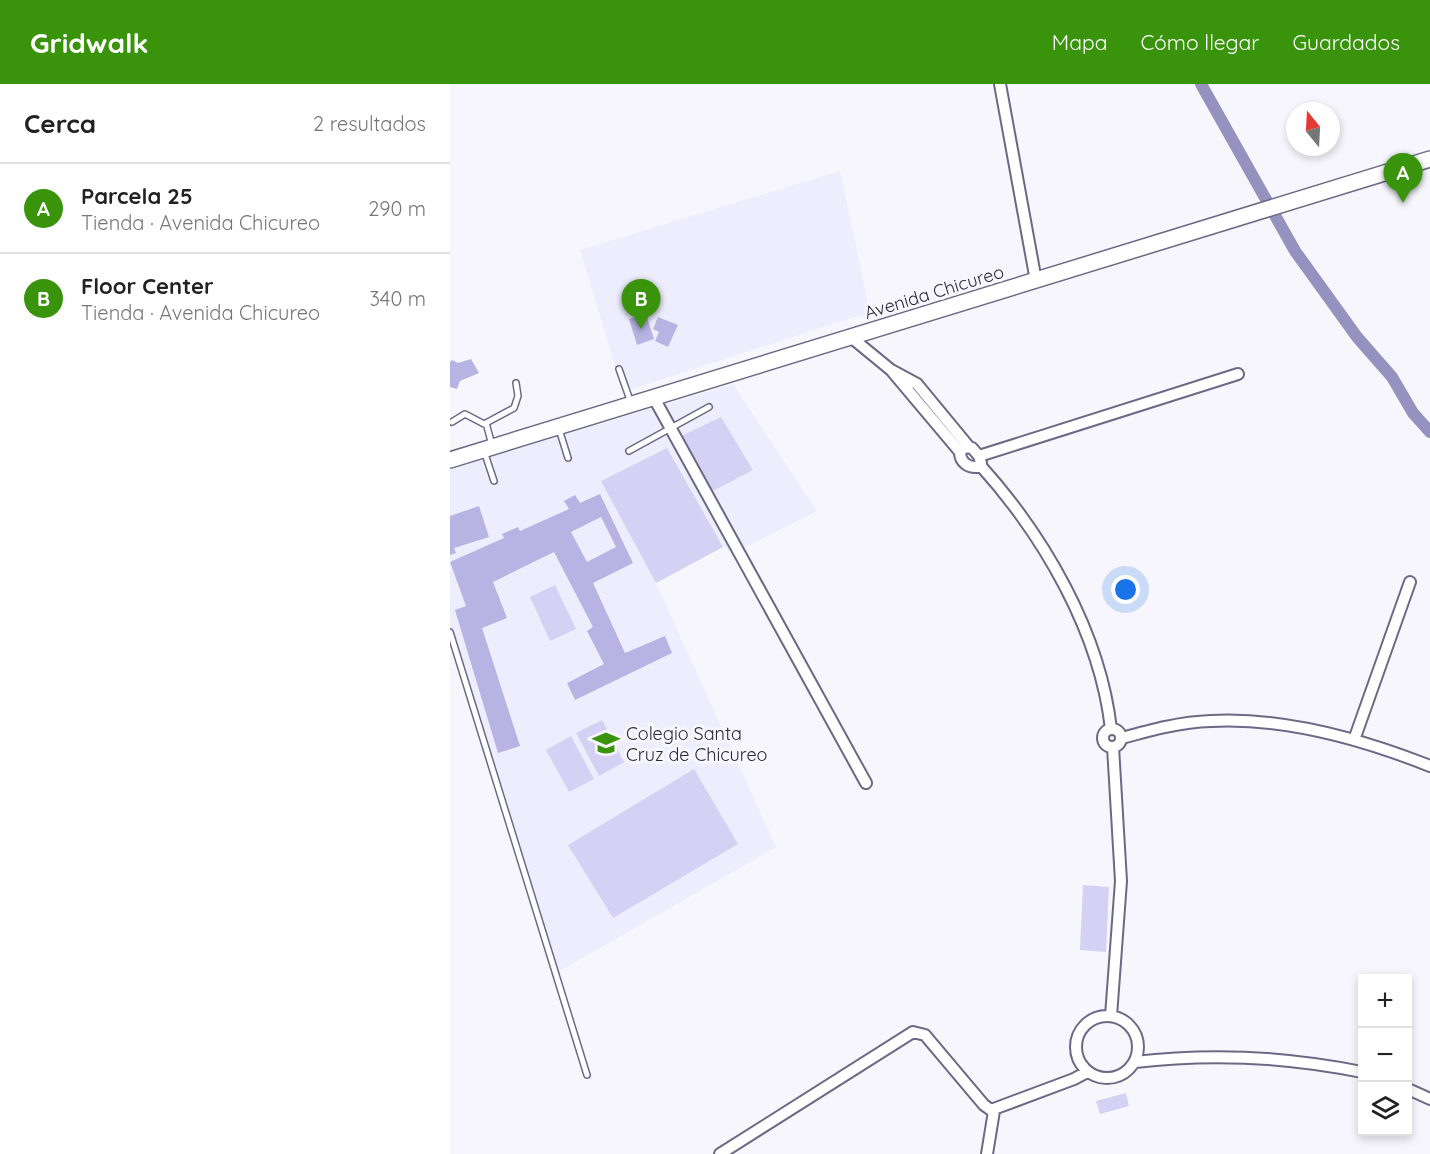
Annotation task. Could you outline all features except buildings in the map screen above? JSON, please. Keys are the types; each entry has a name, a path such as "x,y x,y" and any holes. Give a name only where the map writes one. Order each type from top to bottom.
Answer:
{"main road":[{"name":"Avenida Chicureo","path":"450,460 1272,210 1430,159"}],"street":[{"path":"1000,84 1036,281"},
{"path":"852,338 891,370 965,449 980,461 1027,524 1072,604 1099,670 1111,729"},
{"path":"965,449 962,459 968,466 1238,374"},
{"path":"654,398 669,429 866,783"},
{"path":"1354,740 1410,582"},
{"path":"1122,738 1173,725 1231,720 1288,726 1354,740 1430,766"},
{"path":"1111,729 1120,732 1122,738 1119,744 1113,747 1107,745 1103,737 1111,729"},
{"path":"1111,1016 1121,881 1113,747"},
{"path":"1111,1016 1122,1020 1135,1032 1139,1044 1135,1062 1128,1071 1113,1078 1102,1079 1087,1072 1076,1053 1079,1033 1095,1018 1111,1016"},
{"path":"720,1154 913,1032 925,1035 984,1105 994,1111"},
{"path":"1135,1062 1196,1057 1263,1059 1358,1071"},
{"path":"994,1111 1074,1080 1087,1072"},
{"path":"1412,1091 1430,1099"},
{"path":"987,1154 994,1111"}],"lane":[{"path":"619,369 631,405"},
{"path":"494,481 486,425 492,418 514,408 518,396 516,383"},
{"path":"629,451 709,407"},
{"path":"452,422 458,415 465,414 486,425"},
{"path":"558,427 568,458"},
{"path":"450,632 587,1075"}],"shaded area":[{"path":"840,171 870,312 623,392 580,250"},
{"name":"Colegio Santa Cruz de Chicureo","path":"733,384 817,511 732,554 724,546 656,583 776,847 558,972 450,638 450,469"},
{"path":"721,417 753,470 707,494 677,438"},
{"path":"667,448 723,547 656,583 601,481"},
{"path":"555,585 576,629 550,641 530,597"},
{"path":"602,720 624,762 599,776 576,733"},
{"path":"571,736 594,779 569,792 546,750"},
{"path":"694,769 738,844 613,918 568,845"},
{"path":"1083,885 1109,887 1106,952 1080,950"},
{"path":"1126,1093 1129,1106 1100,1114 1096,1101"}],"waterway":[{"path":"1201,84 1295,251 1357,337 1392,377 1413,413 1430,432"}],"place":[{"name":"Parcela 25","path":"1403,203"},
{"name":"Floor Center","path":"641,329"},
{"name":"Colegio Santa Cruz de Chicureo","path":"606,743"}]}
